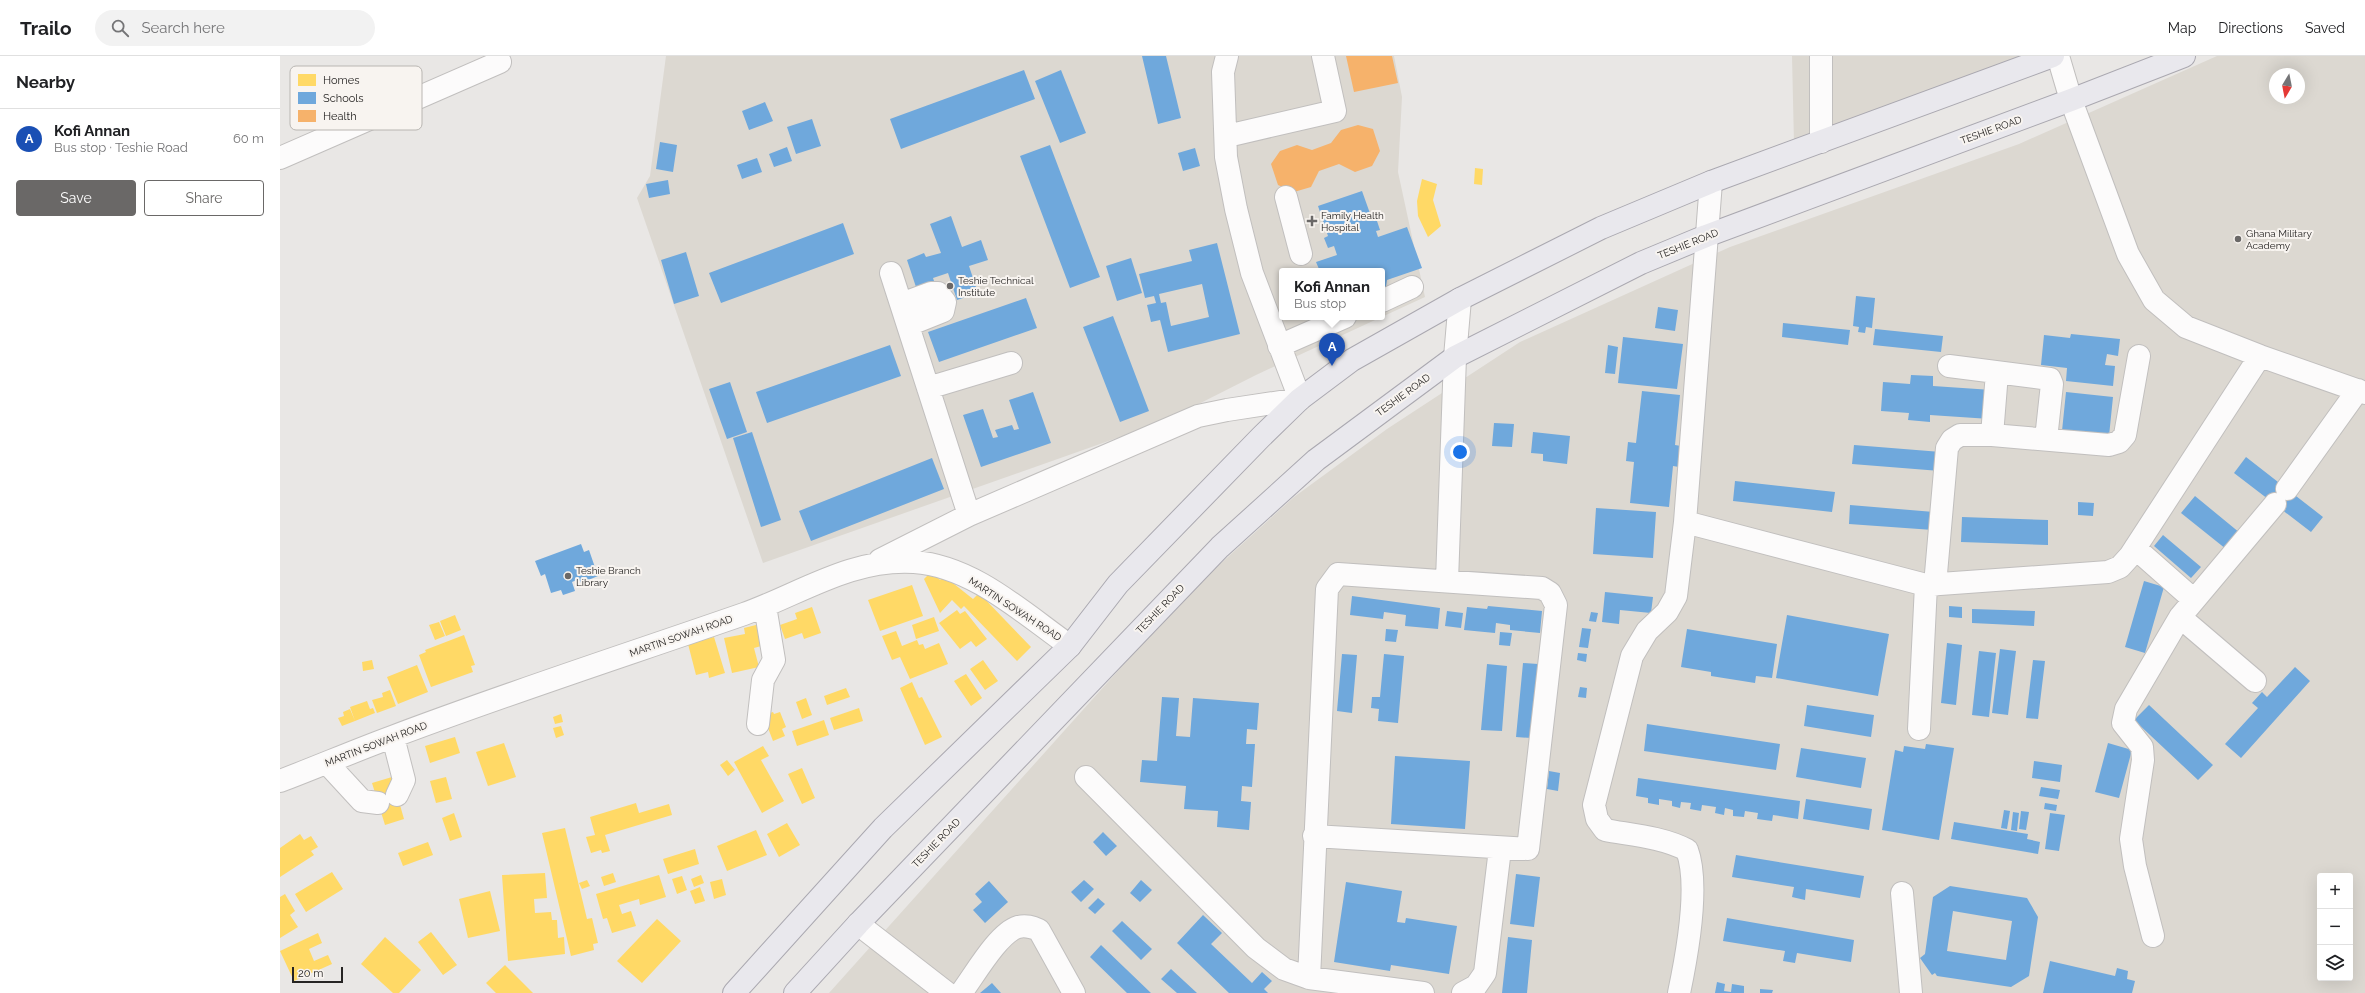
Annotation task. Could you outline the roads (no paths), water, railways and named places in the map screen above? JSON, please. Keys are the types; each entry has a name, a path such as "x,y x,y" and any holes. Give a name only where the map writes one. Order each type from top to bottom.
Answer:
{"main road":[{"path":"734,993 883,828 1070,646 1118,584 1300,399 1352,360 1460,299 1601,228 1711,182 2053,56"},
{"name":"TESHIE ROAD","path":"795,993 858,924 1220,547 1316,460 1455,357 1641,263 1706,236 2071,100 2184,56"}],"street":[{"path":"873,564 969,515 1198,416 1300,399 1252,273 1236,210 1226,157 1223,72 1227,56"},
{"path":"1226,136 1335,112 1323,56"},
{"path":"1821,56 1821,142"},
{"path":"2058,56 2071,100 2128,254 2154,300 2186,327 2260,356 2361,392 2281,497 2180,617 2126,709 2124,724 2142,747 2143,760 2131,839 2135,866 2153,936"},
{"path":"422,96 500,62"},
{"path":"280,158 344,130"},
{"path":"1679,993 1688,947 1692,864 1687,850 1659,840 1605,830 1597,819 1594,805 1632,656 1647,631 1667,612 1676,596 1685,522 1711,182"},
{"path":"1286,197 1301,254"},
{"path":"891,273 969,515"},
{"path":"1385,300 1412,287"},
{"path":"901,304 932,292 938,293 945,302 943,311 908,325"},
{"path":"1447,581 1455,357 1460,299"},
{"path":"1279,346 1338,320"},
{"path":"1919,729 1931,585 1947,448 1952,440 1960,435 1992,435 2109,445 2119,442 2125,435 2138,356"},
{"path":"1685,522 1931,585 2108,572 2120,567 2135,548 2260,356"},
{"path":"928,388 1011,363"},
{"path":"1949,366 2050,379 2052,381 2046,439"},
{"path":"1992,435 1997,373"},
{"path":"2135,548 2194,600"},
{"name":"MARTIN SOWAH ROAD","path":"280,780 392,737 765,606 831,576 873,564 914,562 946,567 977,581 1070,646"},
{"path":"1310,978 1314,836 1327,589 1331,581 1338,574 1542,588 1550,593 1556,605 1529,846 1524,850 1500,849 1314,836"},
{"path":"758,724 763,680 774,660 765,606"},
{"path":"2180,617 2255,681"},
{"path":"326,763 362,801 388,799 404,780 392,737"},
{"path":"1086,777 1256,948 1284,969 1310,978 1423,993"},
{"path":"1463,993 1476,986 1485,973 1500,849"},
{"path":"1902,893 1910,993"},
{"path":"858,924 947,993"},
{"path":"961,993 1004,935 1018,927 1029,926 1039,930 1074,993"}],"place":[{"name":"Family Health Hospital","path":"1312,221"},
{"name":"Ghana Military Academy","path":"2238,239"},
{"name":"Teshie Technical Institute","path":"950,286"},
{"name":"Kofi Annan","path":"1332,366"},
{"name":"Teshie Branch Library","path":"568,576"}]}
